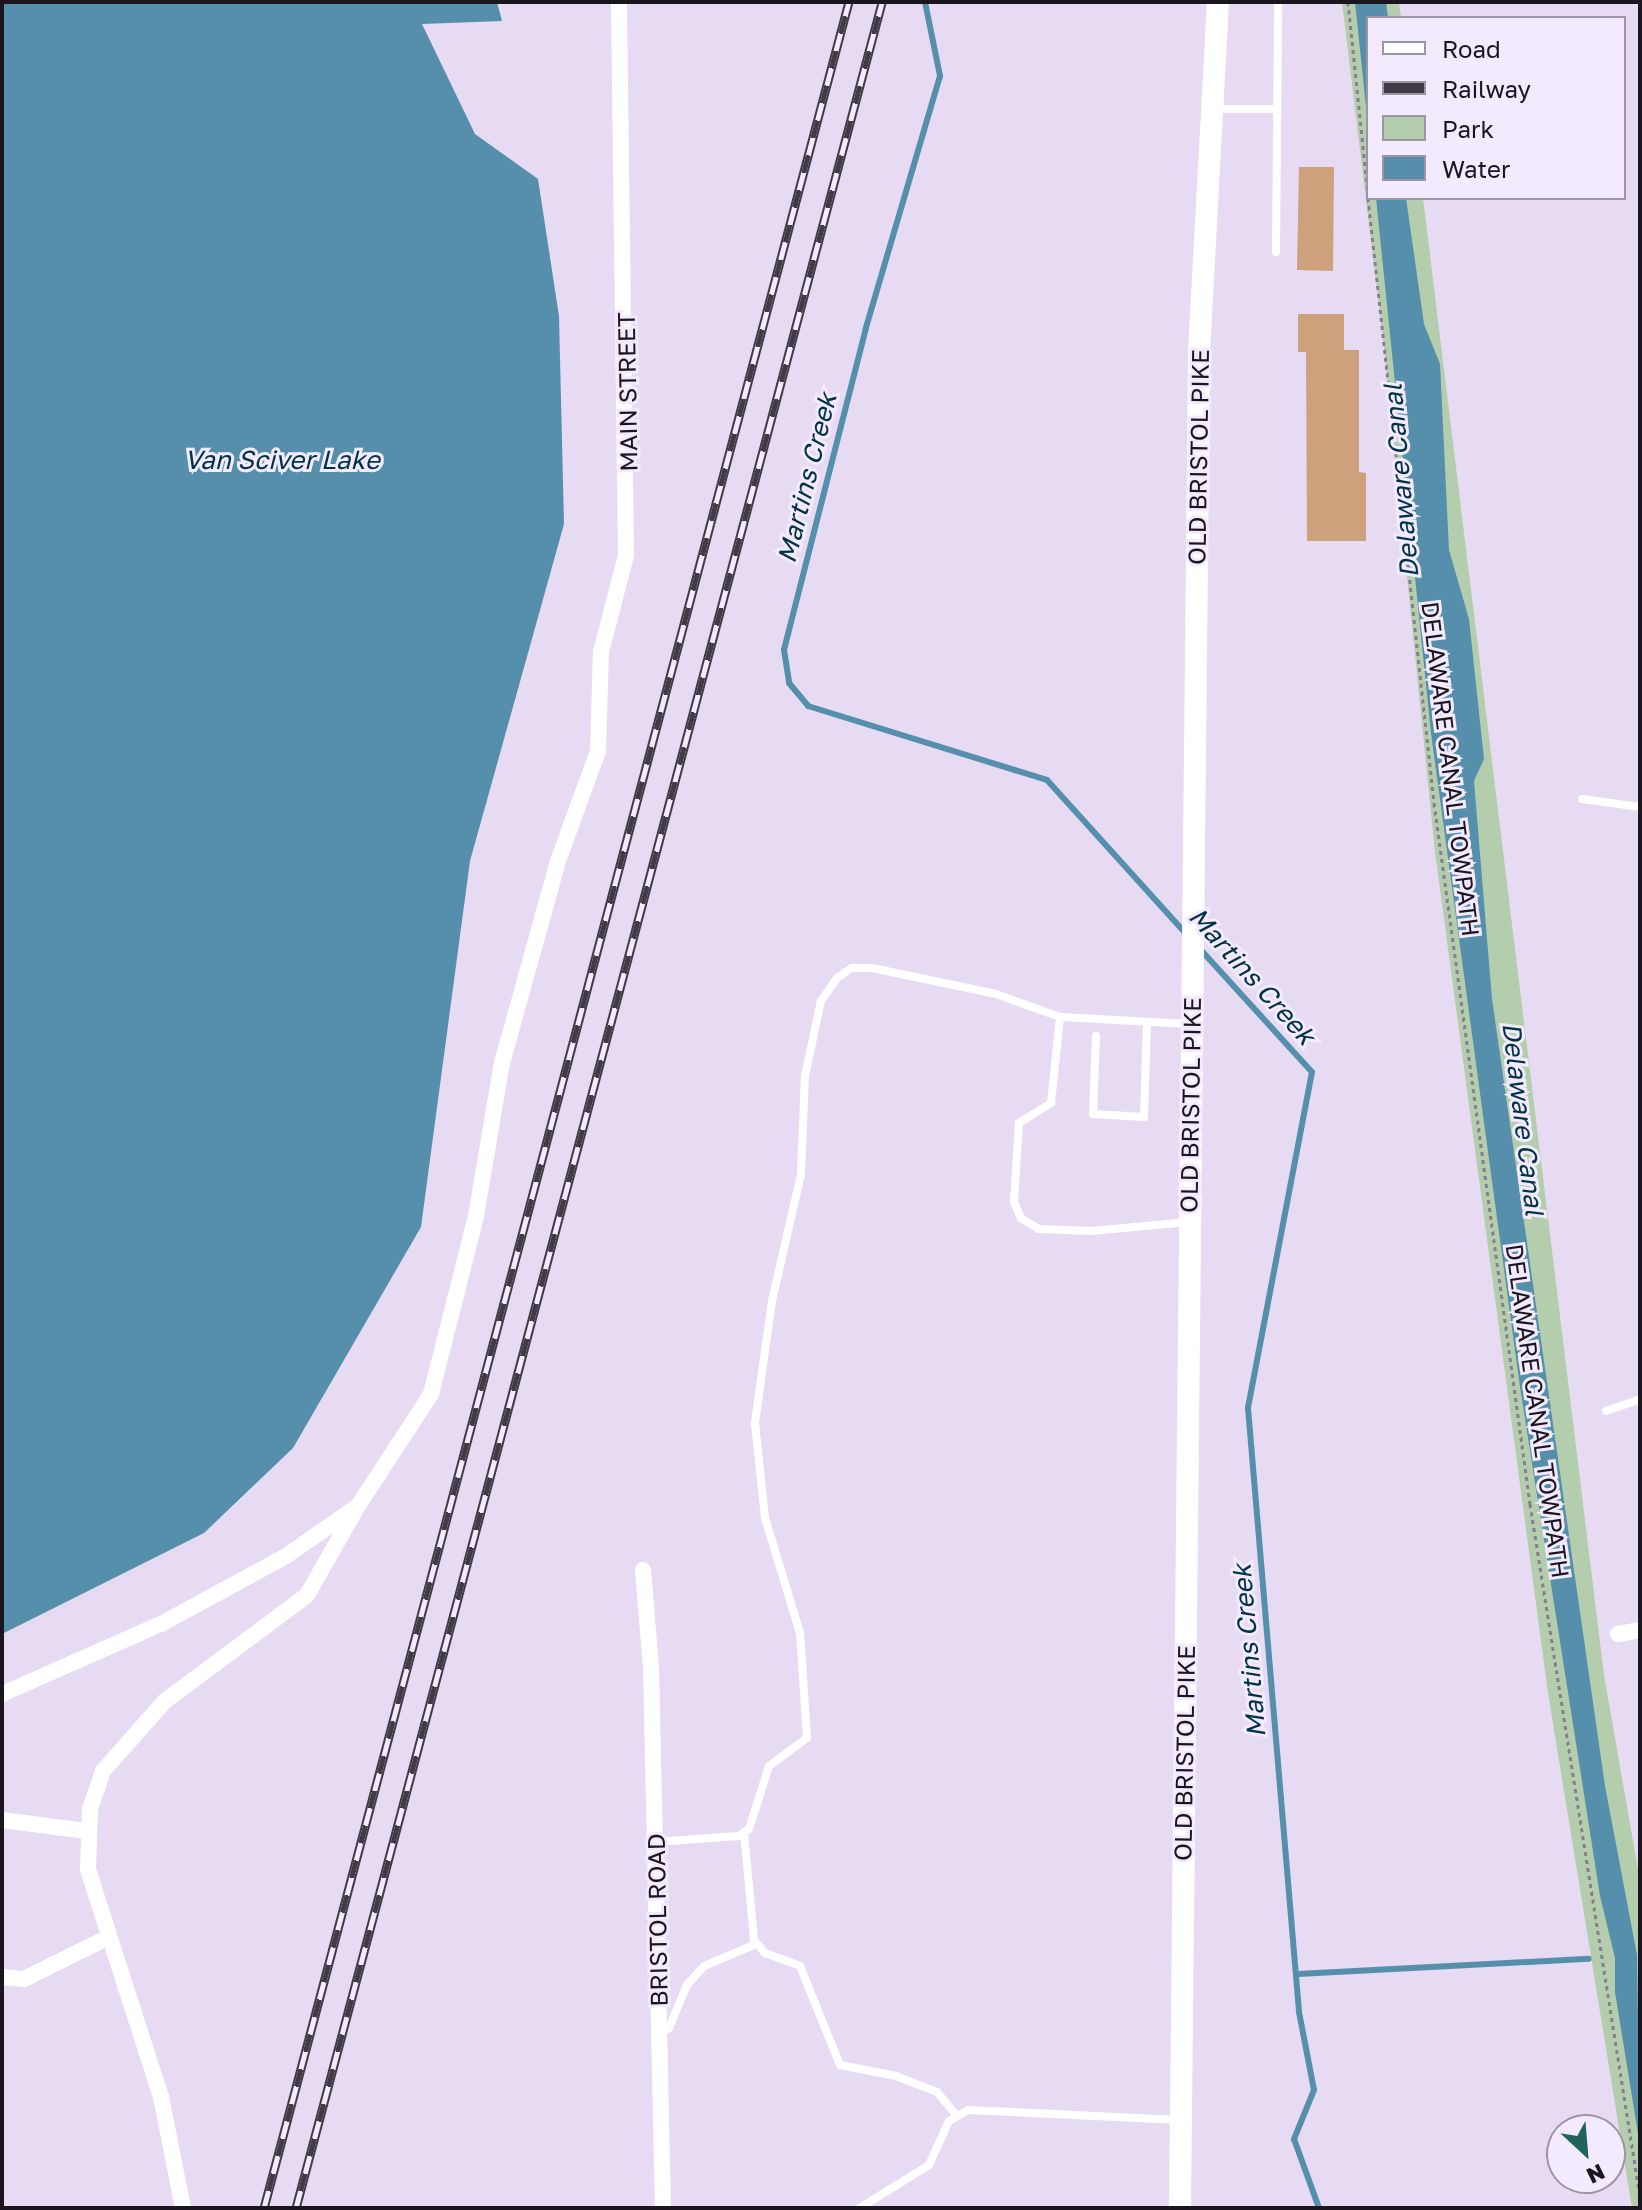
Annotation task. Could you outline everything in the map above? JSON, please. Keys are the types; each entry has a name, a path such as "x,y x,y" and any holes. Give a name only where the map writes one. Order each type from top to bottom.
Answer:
{"main road":[{"name":"OLD BRISTOL PIKE","path":"1180,2208 1199,352 1218,2"}],"street":[{"name":"MAIN STREET","path":"183,2208 161,2097 88,1869 87,1831 99,1781 128,1738 165,1701 307,1595 358,1506 431,1394 476,1216 502,1063 558,861 598,751 601,652 626,555 619,2"},
{"path":"2,1694 161,1624 286,1556 358,1506"},
{"name":"BRISTOL ROAD","path":"643,1570 656,1842 663,2208"},
{"path":"1618,1634 1640,1630"},
{"path":"2,1820 87,1831"},
{"path":"2,1977 24,1979 109,1937"}],"lane":[{"path":"1276,252 1278,2"},
{"path":"1210,109 1277,109"},
{"path":"1582,799 1640,807"},
{"path":"957,2116 937,2092 896,2076 840,2065 800,1966 765,1953 756,1944 744,1832 769,1766 807,1738 800,1633 765,1518 755,1423 772,1301 801,1174 805,1076 821,1001 844,973 872,968 996,994 1060,1017 1192,1024"},
{"path":"1060,1017 1051,1103 1019,1123 1014,1202 1021,1218 1039,1229 1091,1231 1189,1222"},
{"path":"1096,1036 1093,1114 1144,1117 1147,1022"},
{"path":"1606,1411 1640,1399"},
{"path":"656,1842 744,1832"},
{"path":"660,2033 669,2028 687,1985 704,1966 756,1944"},
{"path":"860,2208 929,2165 949,2121 968,2110 1181,2121"}],"path":[{"name":"DELAWARE CANAL TOWPATH","path":"1348,2 1366,177"},
{"name":"DELAWARE CANAL TOWPATH","path":"1368,200 1434,803 1530,1504 1640,2197"}],"green space":[{"path":"1342,2 1399,2 1401,16 1366,16 1366,199"},
{"path":"1366,200 1423,200 1604,1675 1640,1881 1640,2208 1632,2208 1626,2171 1626,2114 1617,2114 1548,1693 1435,852"}],"water":[{"name":"Van Sciver Lake","path":"2,2 497,2 502,21 422,24 475,134 538,179 559,316 564,524 470,861 421,1227 293,1448 204,1533 2,1634"},
{"path":"1355,2 1386,2 1388,16 1366,16 1366,107"},
{"path":"1376,200 1406,200 1424,324 1440,364 1449,550 1469,619 1484,759 1474,781 1492,999 1605,1786 1637,1955 1640,2146 1615,1992 1615,1958 1600,1896 1520,1387 1431,733"}],"building":[{"path":"1299,167 1334,167 1333,271 1297,270"},
{"path":"1298,314 1344,314 1344,350 1359,350 1359,472 1366,473 1366,541 1307,541 1306,352 1298,352"}],"waterway":[{"name":"Martins Creek","path":"925,2 940,76 866,328 784,650 789,683 808,706 1047,780 1187,935"},
{"name":"Martins Creek","path":"1200,949 1312,1072 1248,1408 1299,2012 1314,2090 1294,2139 1319,2208"},
{"path":"1298,1974 1589,1959"}],"railway":[{"path":"264,2208 849,2"},
{"path":"296,2208 882,2"}],"water label":[{"name":"Delaware Canal","path":"1401,481"},
{"name":"Delaware Canal","path":"1523,1119"}]}
